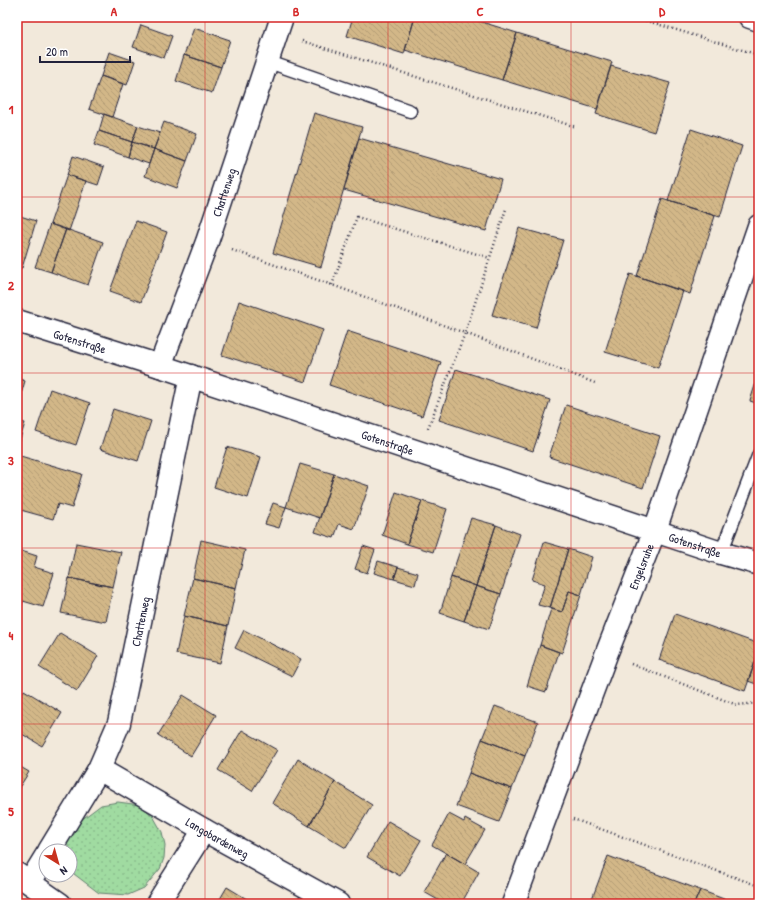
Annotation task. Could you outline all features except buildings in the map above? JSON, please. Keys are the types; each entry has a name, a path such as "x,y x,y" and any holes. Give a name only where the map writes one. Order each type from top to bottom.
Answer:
{"street":[{"path":"750,17 759,20"},
{"name":"Chattenweg","path":"160,366 207,242 279,25"},
{"name":"Engelsruhe","path":"513,904 606,654 655,530 759,226"},
{"name":"Gotenstraße","path":"17,321 191,376 721,553 759,564"},
{"name":"Chattenweg","path":"54,843 99,769 119,723 191,376"},
{"name":"Langobardenweg","path":"99,769 204,830 338,904"},
{"path":"157,904 204,830"},
{"path":"38,864 24,878 60,904"}],"lane":[{"path":"266,61 410,111"},
{"path":"721,553 759,454"}],"path":[{"path":"634,17 759,55"},
{"path":"279,25 576,127"},
{"path":"419,452 465,333 506,210"},
{"path":"332,284 357,217 490,258"},
{"path":"207,242 332,284 595,383"},
{"path":"606,654 737,705 759,703"},
{"path":"548,810 759,886"}],"green space":[{"path":"118,802 140,805 153,816 162,832 165,845 164,858 160,869 144,888 128,895 99,893 78,877 78,843 67,843 77,823 101,805"}]}
